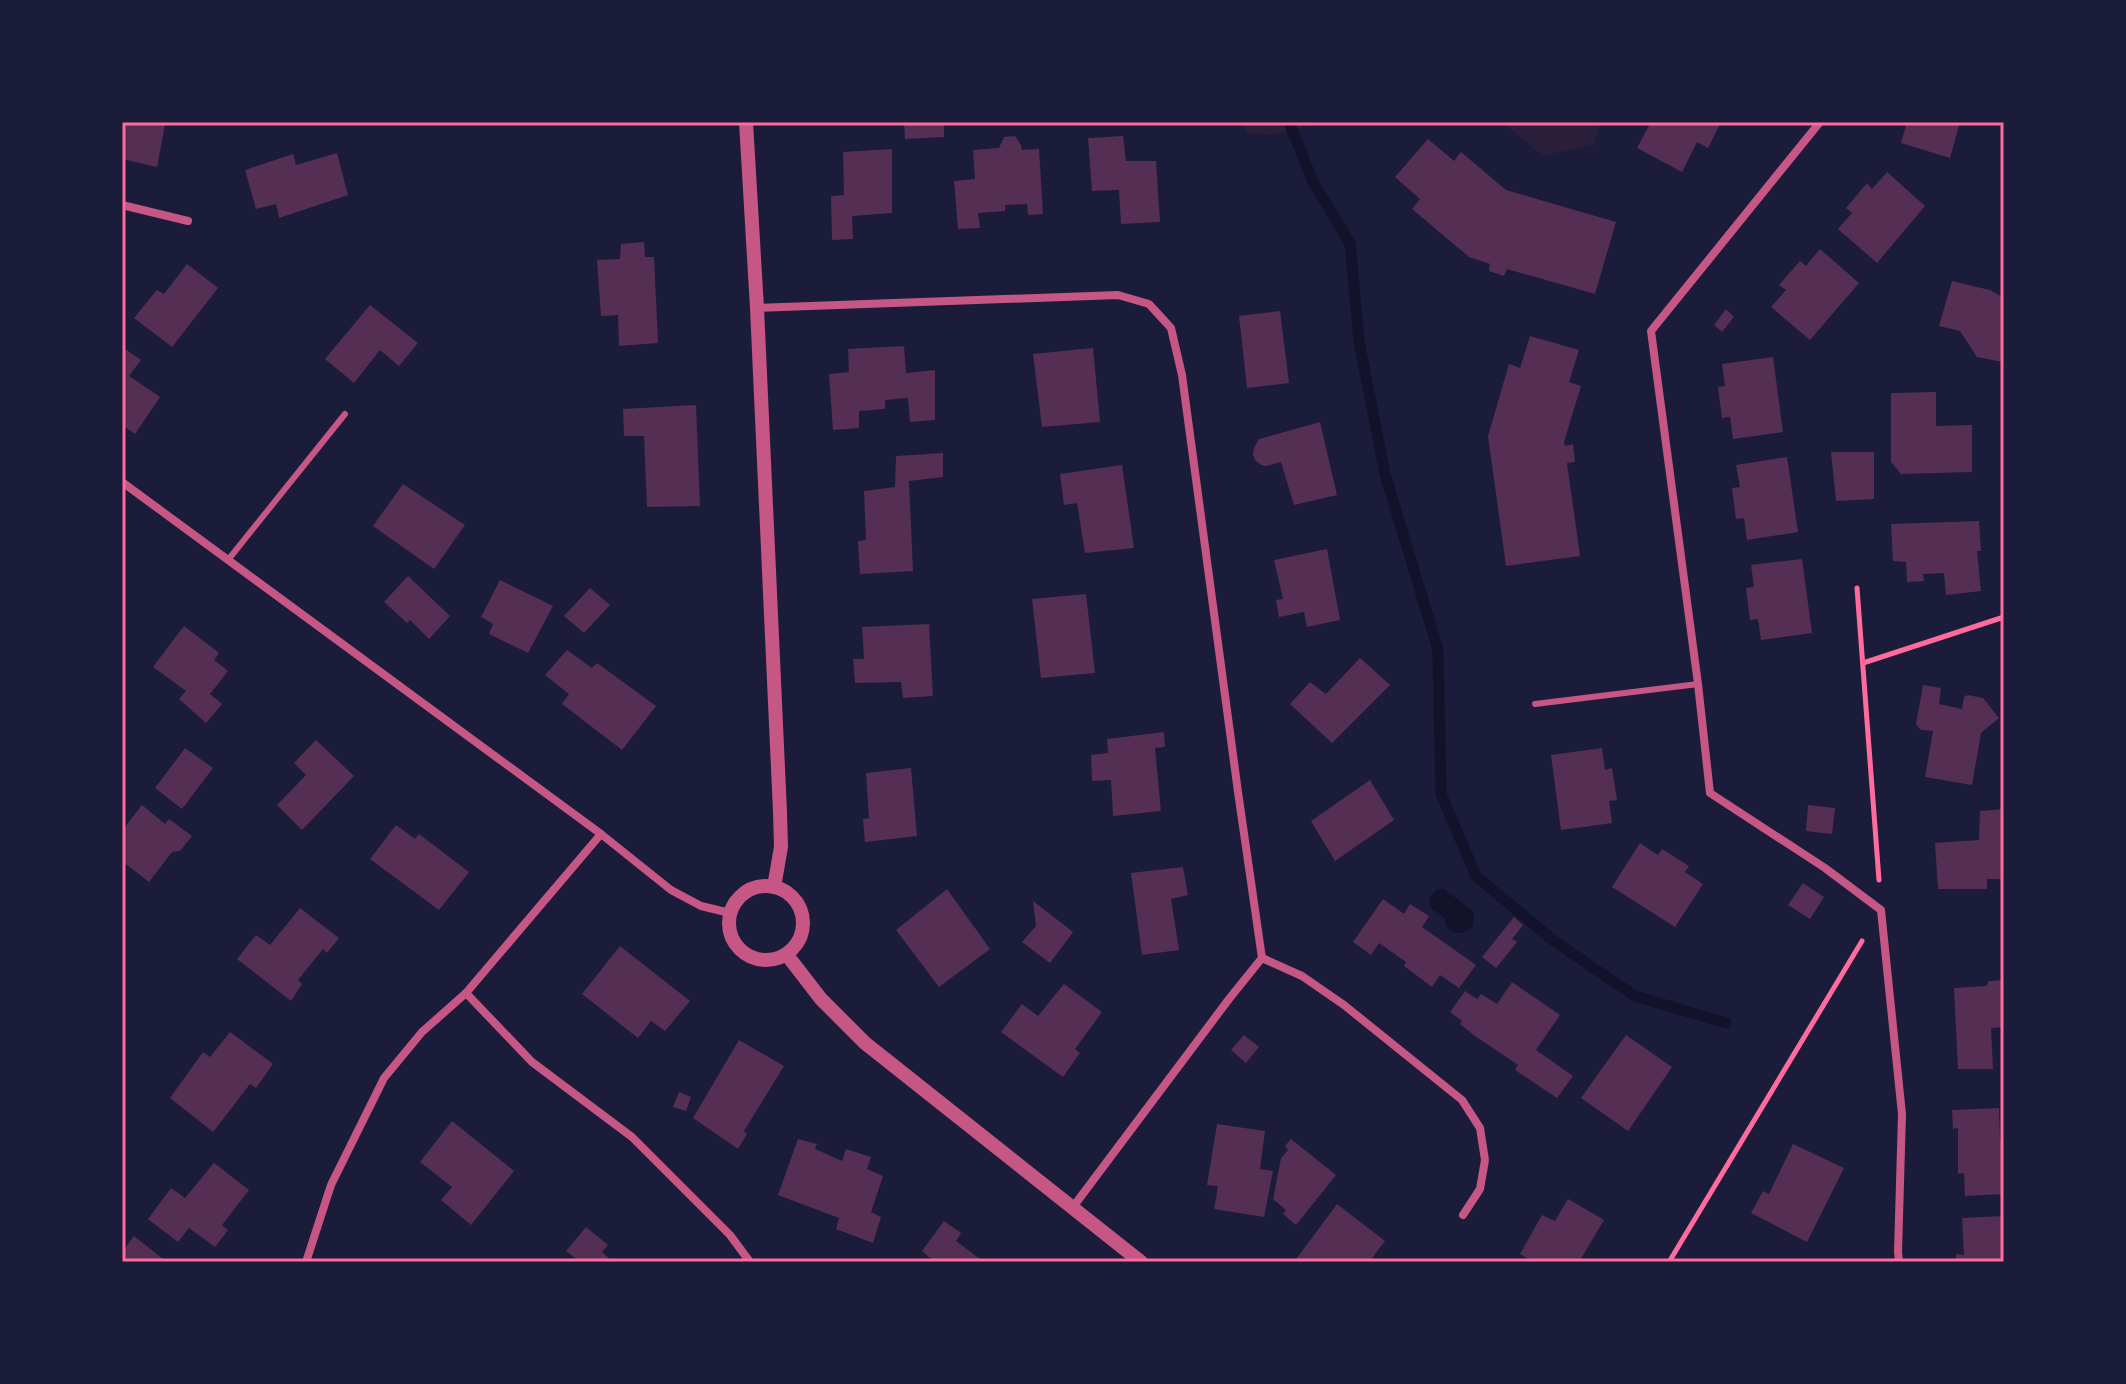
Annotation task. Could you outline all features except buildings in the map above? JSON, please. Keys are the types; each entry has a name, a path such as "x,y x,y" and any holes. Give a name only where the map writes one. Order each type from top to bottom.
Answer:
{"street":[{"path":"746,122 780,812 781,847 774,887"},
{"path":"1820,122 1651,331 1710,793 1825,868 1881,910 1902,1114 1899,1262"},
{"path":"122,205 188,221"},
{"path":"757,308 1118,295 1149,304 1171,328 1182,375 1262,958 1073,1207"},
{"path":"122,482 601,834 671,890 701,906 730,913"},
{"path":"306,1262 331,1185 384,1078 422,1032 466,993 601,834"},
{"path":"762,886 774,887 795,899 801,910 802,935 787,955 776,960 754,959 744,954 730,936 730,913 742,894 762,886"},
{"path":"787,955 821,999 865,1043 1141,1262"},
{"path":"1262,958 1302,976 1344,1005 1462,1100 1480,1128 1485,1160 1480,1189 1463,1215"},
{"path":"466,993 532,1062 632,1137 730,1235 750,1262"}],"lane":[{"path":"228,560 345,414"},
{"path":"1535,704 1698,684"}],"path":[{"path":"1669,1262 1881,910 1857,588"},
{"path":"1863,663 2004,617"}],"shaded area":[{"path":"1241,122 1321,122 1272,135 1248,133"},
{"path":"1503,122 1601,122 1593,145 1542,156"},
{"path":"1444,889 1474,912 1473,926 1466,931 1459,933 1449,929 1442,915 1431,907 1429,898 1436,890"}],"waterway":[{"path":"1289,122 1313,182 1350,243 1359,341 1385,474 1438,650 1441,794 1476,876 1554,941 1635,996 1726,1023"}]}
